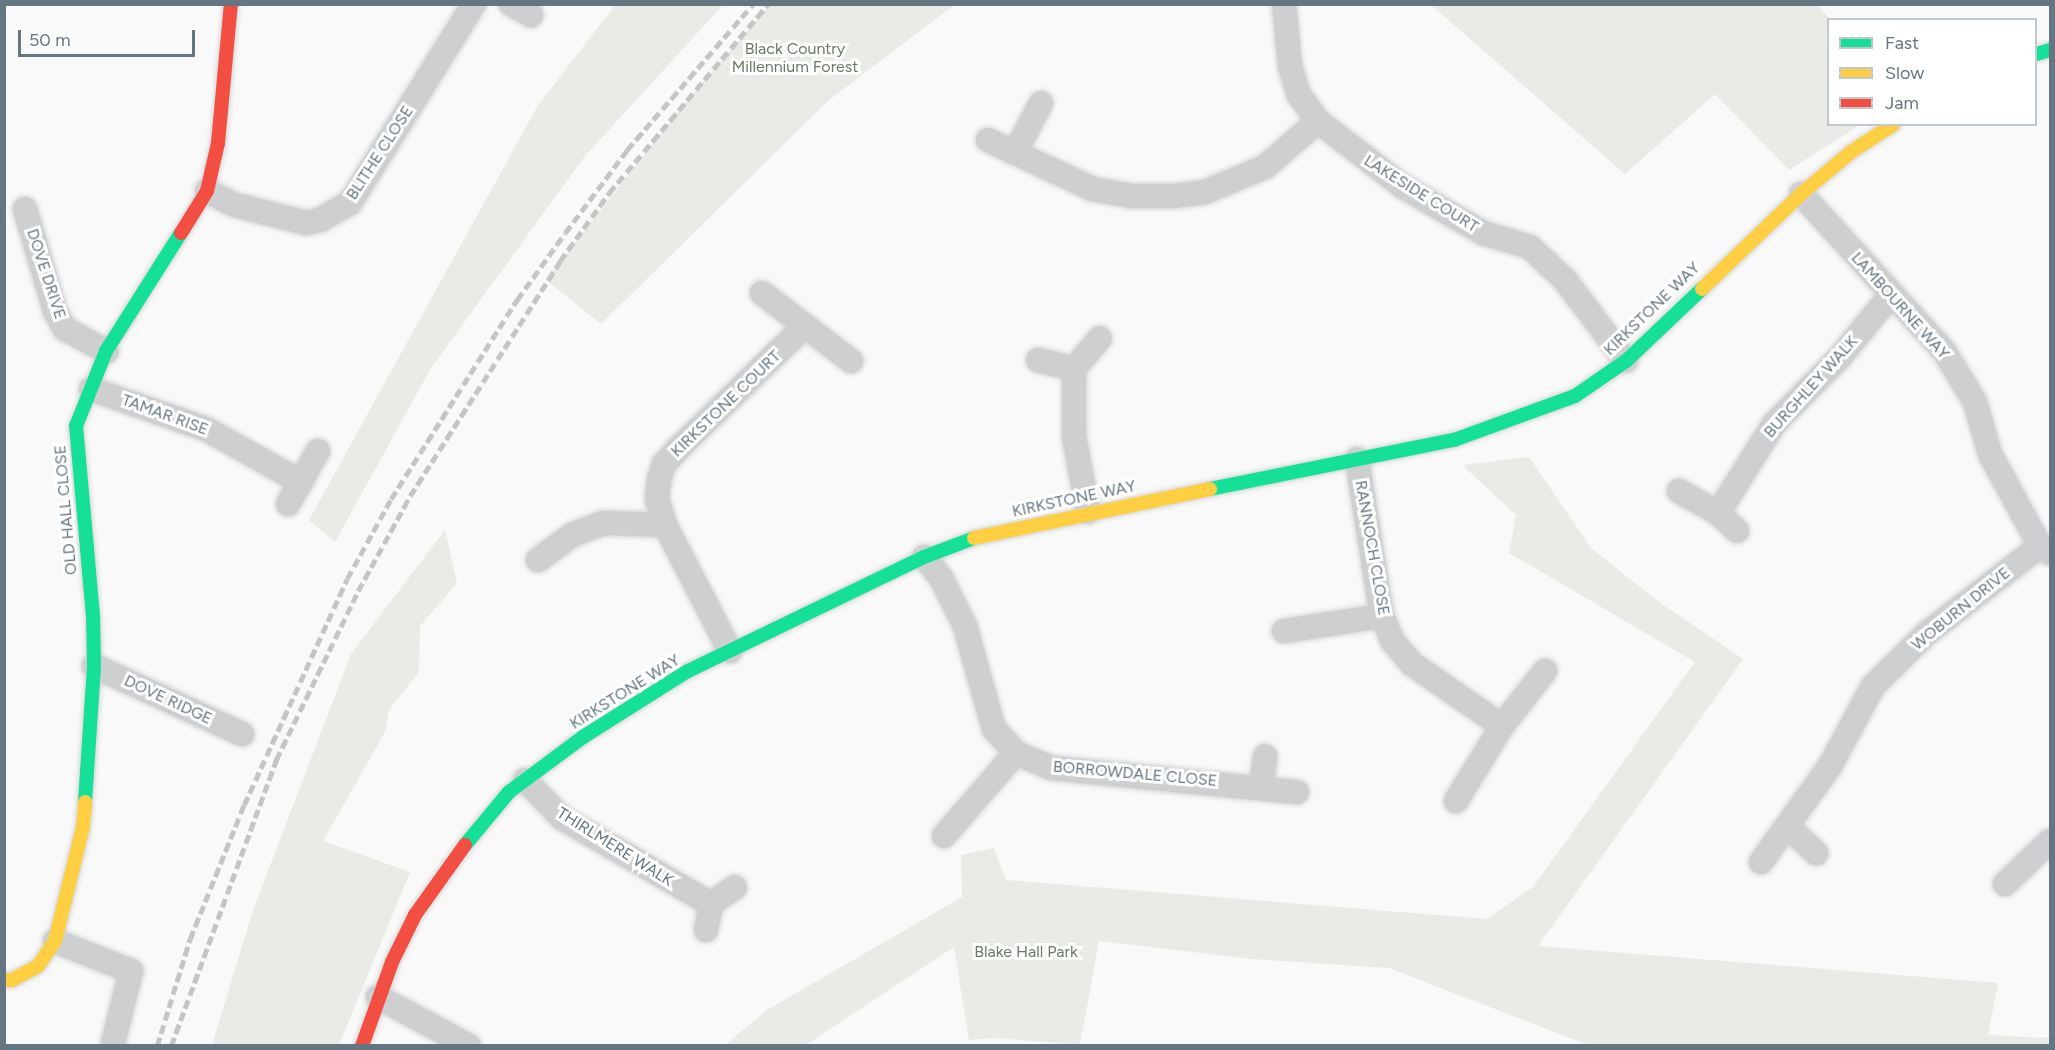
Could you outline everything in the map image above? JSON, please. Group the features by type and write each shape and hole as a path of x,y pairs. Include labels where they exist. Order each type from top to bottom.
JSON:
{"street":[{"name":"OLD HALL CLOSE","path":"4,980 12,980 38,966 55,941 83,827 94,666 76,426 106,351 207,191 218,143 231,4"},
{"name":"BLITHE CLOSE","path":"207,191 235,205 306,223 320,220 350,203 474,4"},
{"name":"LAKESIDE COURT","path":"1284,4 1290,66 1299,95 1318,121 1402,186 1483,233 1530,247 1565,280 1626,361"},
{"path":"1015,153 1041,103"},
{"path":"988,140 1092,189 1130,196 1174,196 1205,192 1265,167 1318,121"},
{"name":"KIRKSTONE WAY","path":"362,1046 378,996 415,915 438,879 509,792 593,731 688,672 924,557 982,534 1454,440 1575,396 1626,361 1801,194 1851,152 1891,126"},
{"name":"LAMBOURNE WAY","path":"1801,194 1890,296 1944,351 1975,402 1990,454 2045,550"},
{"name":"DOVE DRIVE","path":"25,209 55,311 65,329 106,351"},
{"path":"762,293 851,361"},
{"name":"BURGHLEY WALK","path":"1718,513 1774,424 1840,357 1890,296"},
{"name":"KIRKSTONE COURT","path":"730,651 665,525 657,499 664,464 805,326"},
{"path":"1088,512 1074,436 1074,369 1100,338"},
{"path":"1038,360 1074,369"},
{"name":"TAMAR RISE","path":"91,389 206,429 301,482"},
{"path":"288,504 318,451"},
{"name":"RANNOCH CLOSE","path":"1357,459 1382,616 1393,642 1412,664 1502,726"},
{"path":"1679,491 1718,513 1737,531"},
{"path":"538,560 572,535 603,523 665,525"},
{"name":"WOBURN DRIVE","path":"1761,861 1830,765 1873,686 1926,634 2045,550"},
{"name":"BORROWDALE CLOSE","path":"924,557 941,578 965,626 994,729 1016,753 1051,768 1261,786 1297,792"},
{"path":"1284,631 1382,616"},
{"name":"DOVE RIDGE","path":"94,666 242,734"},
{"path":"1456,801 1502,726 1545,671"},
{"path":"944,836 1016,753"},
{"path":"1261,786 1265,756"},
{"name":"THIRLMERE WALK","path":"525,780 562,818 711,904"},
{"path":"1787,826 1816,853"},
{"path":"2005,884 2050,841"},
{"path":"706,930 711,904 735,887"},
{"path":"55,941 131,970 114,1043"},
{"path":"378,996 469,1046"}],"green space":[{"name":"Black Country Millennium Forest","path":"615,5 723,5 585,156 431,368 335,542 309,520 537,107"},
{"name":"Black Country Millennium Forest","path":"770,5 954,5 828,101 601,324 546,280 688,99"},
{"path":"1431,5 1817,5 1829,18 1827,18 1827,126 1858,126 1789,170 1715,94 1625,174"},
{"name":"Blake Hall Park","path":"1529,457 1591,548 1659,602 1743,659 1538,946 1998,983 1988,1035 2050,1038 2050,1045 1588,1045 1389,968 1252,959 1099,941 1080,1045 996,1038 969,1040 954,947 806,1045 725,1045 767,1010 962,897 961,855 994,848 1006,880 1487,919 1533,887 1695,662 1509,553 1516,515 1462,465"},
{"path":"445,530 457,583 420,626 419,672 389,710 385,732 323,841 410,872 339,1045 212,1045 253,910 351,654"}],"railway":[{"path":"157,1046 190,939 244,805 347,579 391,499 517,300 565,233 627,150 753,4"},
{"path":"171,1046 276,760 358,591 410,496 560,261 609,193 768,4"}],"traffic: fast":[{"path":"2037,54 2050,50"},
{"path":"85,802 94,666 93,616 76,426 106,351 181,233"},
{"path":"1210,489 1454,440 1575,396 1626,361 1702,289"},
{"path":"465,845 509,792 583,737 688,671 924,557 974,538"}],"traffic: slow":[{"path":"1702,289 1801,194 1851,152 1891,126"},
{"path":"974,538 1210,489"},
{"path":"4,980 12,980 38,966 55,941 83,827 85,802"}],"traffic: jam":[{"path":"181,233 207,191 218,143 231,4"},
{"path":"362,1046 392,962 415,915 465,845"}]}
